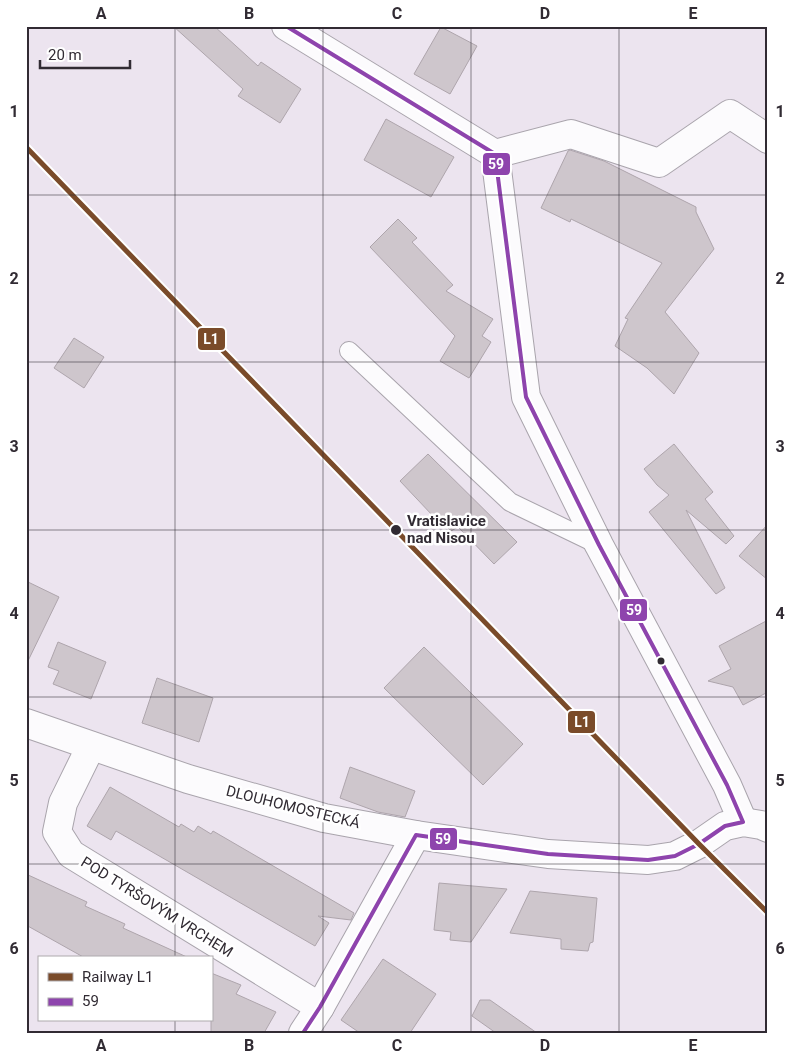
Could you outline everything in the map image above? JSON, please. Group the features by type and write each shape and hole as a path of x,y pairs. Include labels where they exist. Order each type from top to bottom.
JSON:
{"street":[{"path":"286,26 495,154 571,134 659,163 730,114 768,138"},
{"path":"495,154 526,396 599,545 727,785 755,825"},
{"name":"DLOUHOMOSTECKÁ","path":"26,723 188,779 324,818 416,835 548,854 648,860 675,856 698,844 724,826 755,825"},
{"name":"POD TYRŠOVÝM VRCHEM","path":"91,746 63,803 56,832 71,854 320,1006"},
{"path":"303,1033 416,835"}],"lane":[{"path":"349,351 510,502 599,545"}],"building":[{"path":"173,26 214,26 258,66 261,62 301,89 280,123 238,96 243,89"},
{"path":"441,27 477,46 450,94 414,74"},
{"path":"386,119 454,157 431,197 364,160"},
{"path":"570,150 604,161 696,207 696,212 714,249 665,312 699,353 674,394 647,368 615,346 628,319 625,318 662,263 571,219 570,222 541,208"},
{"path":"398,219 417,238 412,242 453,285 446,291 493,319 482,336 491,342 469,378 440,361 455,336 370,247"},
{"path":"74,338 104,357 84,388 54,368"},
{"path":"674,444 713,492 705,499 734,536 726,544 686,510 725,588 716,594 649,512 669,495 657,485 644,469"},
{"path":"428,454 517,542 494,564 458,527 451,531 434,514 433,516 400,481"},
{"path":"768,524 768,580 739,556"},
{"path":"26,581 59,597 26,665"},
{"path":"768,620 768,692 743,705 733,687 708,681 731,669 719,646"},
{"path":"58,642 106,662 91,699 53,684 59,671 48,667"},
{"path":"424,647 523,744 483,785 384,688"},
{"path":"157,678 213,698 199,742 142,723"},
{"path":"350,767 415,791 405,817 378,812 340,798"},
{"path":"110,787 179,827 181,824 194,832 198,826 211,834 213,831 354,913 351,920 318,916 329,923 315,946 116,831 111,840 87,826"},
{"path":"26,874 87,902 85,906 125,924 123,928 185,956 81,956 26,925"},
{"path":"439,883 507,889 471,942 450,940 451,932 434,930"},
{"path":"530,891 597,898 593,942 590,943 588,951 561,949 561,939 510,933"},
{"path":"383,959 436,994 410,1033 360,1033 341,1020"},
{"path":"212,973 241,985 236,994 276,1012 264,1033 211,1033"},
{"path":"480,1000 490,1000 537,1033 496,1033 472,1016"}],"rail line":[{"name":"L1","path":"26,147 699,844 768,913"}],"transit line":[{"name":"59","path":"286,26 495,154 526,397 599,545 727,785 743,822 725,826 699,844 675,856 648,860 548,854 416,835 320,1007 303,1033"}],"place":[{"name":"Vratislavice nad Nisou","path":"396,530"}]}
